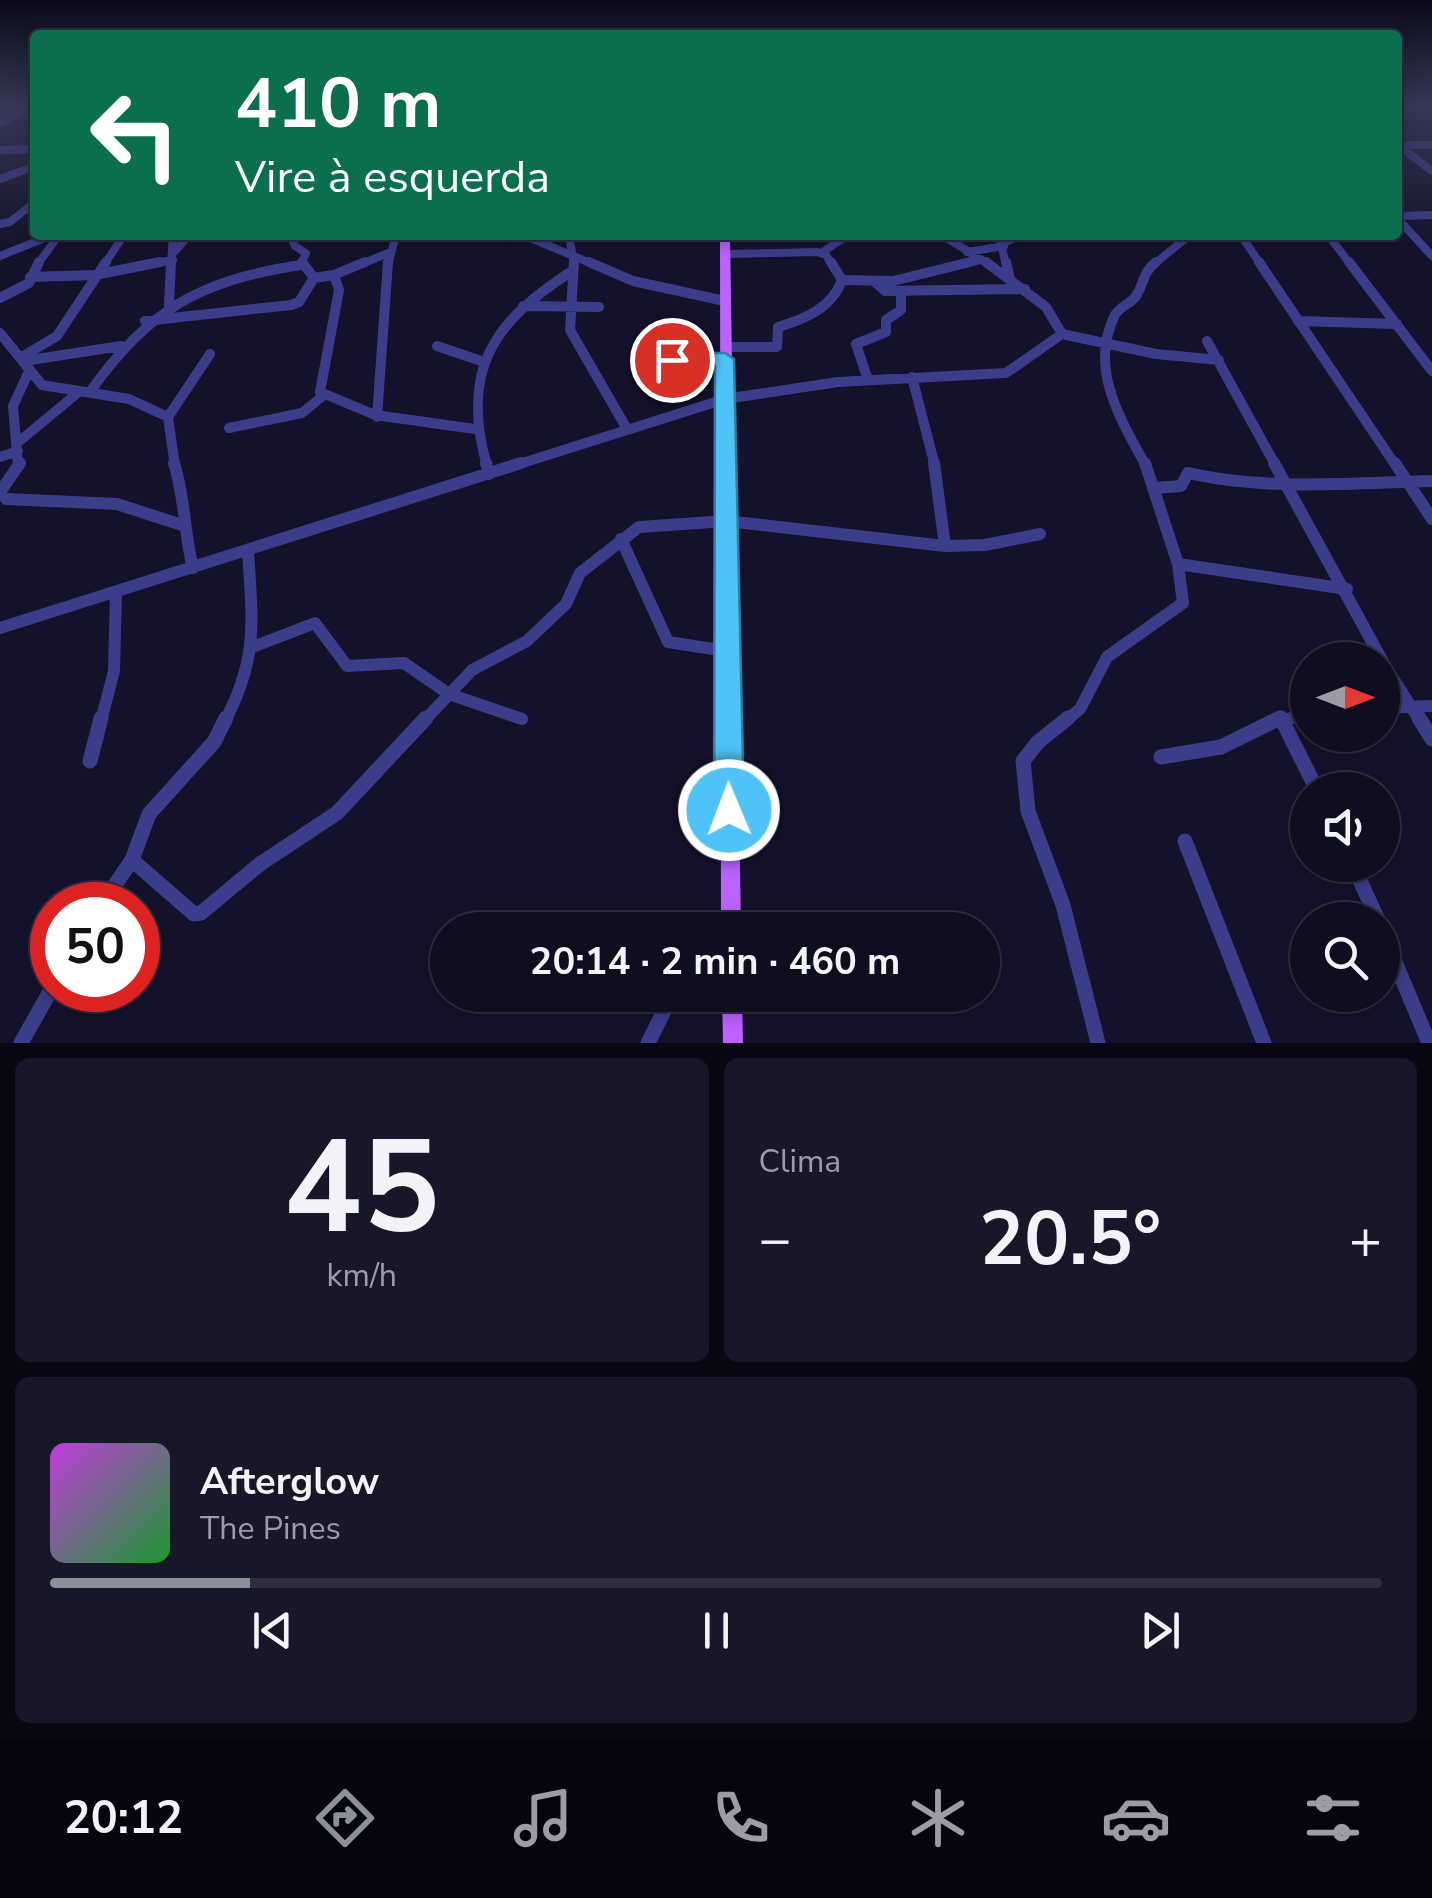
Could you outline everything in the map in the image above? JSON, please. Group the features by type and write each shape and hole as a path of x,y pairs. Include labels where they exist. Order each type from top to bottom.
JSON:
{"main road":[{"path":"725,240 731,912"},
{"path":"733,1012 734,1043"}],"street":[{"path":"14,174 16,154"},
{"path":"1411,154 1432,171"},
{"path":"0,179 30,168"},
{"path":"0,224 10,222 30,206"},
{"path":"1402,217 1432,215"},
{"path":"1402,222 1432,256"},
{"path":"0,256 42,240"},
{"path":"0,298 28,283 52,240"},
{"path":"120,240 57,336 24,364 9,420 20,463 2,498 118,504 182,525"},
{"path":"169,305 167,281 174,255 172,240"},
{"path":"30,277 94,275 174,255 186,240"},
{"path":"294,240 306,253 301,265"},
{"path":"377,417 382,402 379,358 388,253 394,240"},
{"path":"535,240 634,281 725,301"},
{"path":"570,240 574,256 568,308 570,330 627,429"},
{"path":"725,254 822,253 841,240"},
{"path":"949,240 1054,314 1062,334"},
{"path":"1098,1043 1063,905 1028,811 1023,761 1038,742 1080,709 1107,657 1179,608 1184,594 1154,488 1108,390 1106,343 1115,312 1136,297 1144,272 1184,240"},
{"path":"1244,240 1432,519"},
{"path":"1332,240 1432,371"},
{"path":"967,252 1002,241 1010,280"},
{"path":"145,321 189,322 206,314 291,305 298,302 314,278 334,275 388,253"},
{"path":"822,253 842,280"},
{"path":"842,280 874,281 980,260"},
{"path":"301,265 314,278"},
{"path":"0,457 85,392 145,321 169,305 237,274 301,265"},
{"path":"489,474 475,428 481,361 523,306 572,271"},
{"path":"324,395 320,379 340,300 334,275"},
{"path":"672,360 777,348 778,327 798,323 830,300 839,292 842,280"},
{"path":"874,281 882,290 900,292 1025,290"},
{"path":"868,380 856,344 886,332 886,320 901,310 900,292"},
{"path":"523,306 599,307"},
{"path":"1298,321 1397,324"},
{"path":"1062,334 1219,360"},
{"path":"0,628 725,399 868,380 1006,373 1022,366 1062,334"},
{"path":"2,339 42,385 143,403 168,417"},
{"path":"1208,340 1372,642"},
{"path":"24,364 121,346"},
{"path":"437,346 481,361"},
{"path":"193,568 182,525 182,486 169,448 168,417 210,354"},
{"path":"912,378 941,491 945,546"},
{"path":"324,395 377,417 421,418 475,428"},
{"path":"229,428 306,411 324,395"},
{"path":"1154,488 1181,486 1184,475 1192,473 1236,483 1288,485 1432,481"},
{"path":"132,860 194,914 202,913 260,864 337,813 449,694 483,663 527,642 566,604 580,573 639,527 727,521 945,546 985,545 1040,534"},
{"path":"621,539 668,642 726,652"},
{"path":"117,882 132,860 149,814 214,742 244,684 253,648 248,550"},
{"path":"1178,564 1227,568 1346,589"},
{"path":"90,761 114,671 116,592"},
{"path":"253,648 315,623 344,665 404,664 449,694 522,719"},
{"path":"1400,693 1432,739"},
{"path":"1400,707 1432,706"},
{"path":"1161,757 1221,746 1290,716"},
{"path":"1280,718 1308,772"},
{"path":"1185,842 1264,1043"},
{"path":"1400,974 1429,1043"},
{"path":"21,1043 38,1012"},
{"path":"648,1043 664,1012"}],"route":[{"path":"672,360 725,359 729,810"}]}
